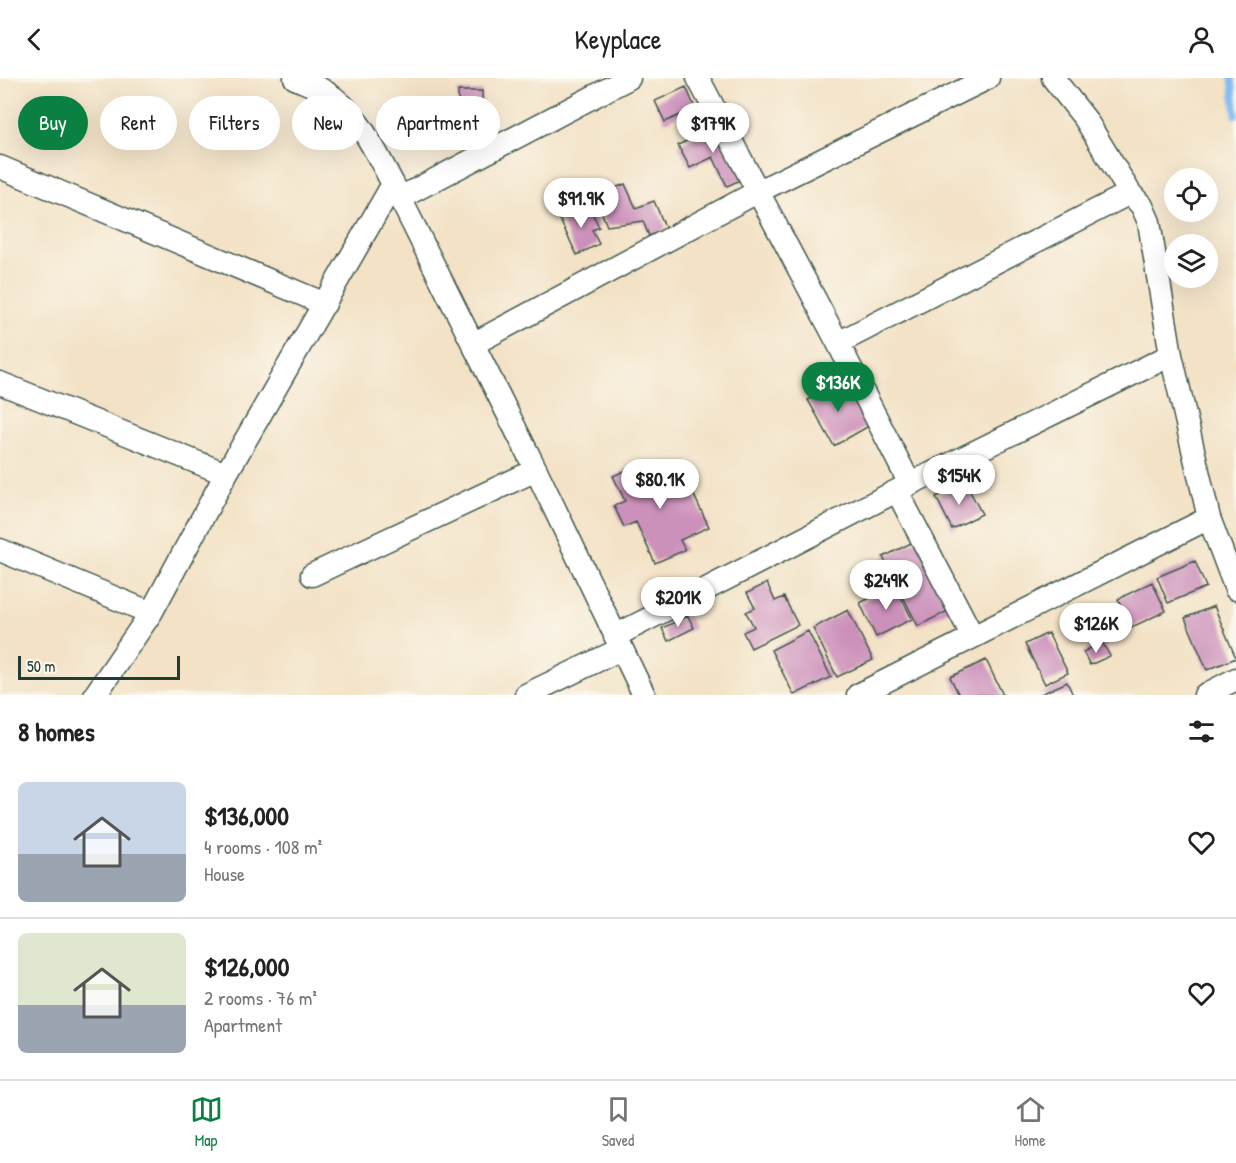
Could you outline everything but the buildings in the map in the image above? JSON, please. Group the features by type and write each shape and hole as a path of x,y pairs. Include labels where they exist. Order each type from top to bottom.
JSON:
{"street":[{"path":"295,78 324,91 349,114 368,138 536,470 644,695"},
{"path":"95,695 151,613 226,474 325,304 396,191 629,78"},
{"path":"698,78 838,343 973,637"},
{"path":"473,345 757,192 988,78"},
{"path":"1053,78 1086,120 1130,193 1142,206 1149,222 1172,354 1209,518 1236,589"},
{"path":"0,167 325,304"},
{"path":"838,343 1130,193"},
{"path":"526,695 904,488 1172,354"},
{"path":"0,383 226,474"},
{"path":"312,575 536,470"},
{"path":"858,695 1209,518"},
{"path":"0,550 151,613"},
{"path":"1205,695 1236,679"}],"waterway":[{"path":"1232,78 1236,115"}]}
